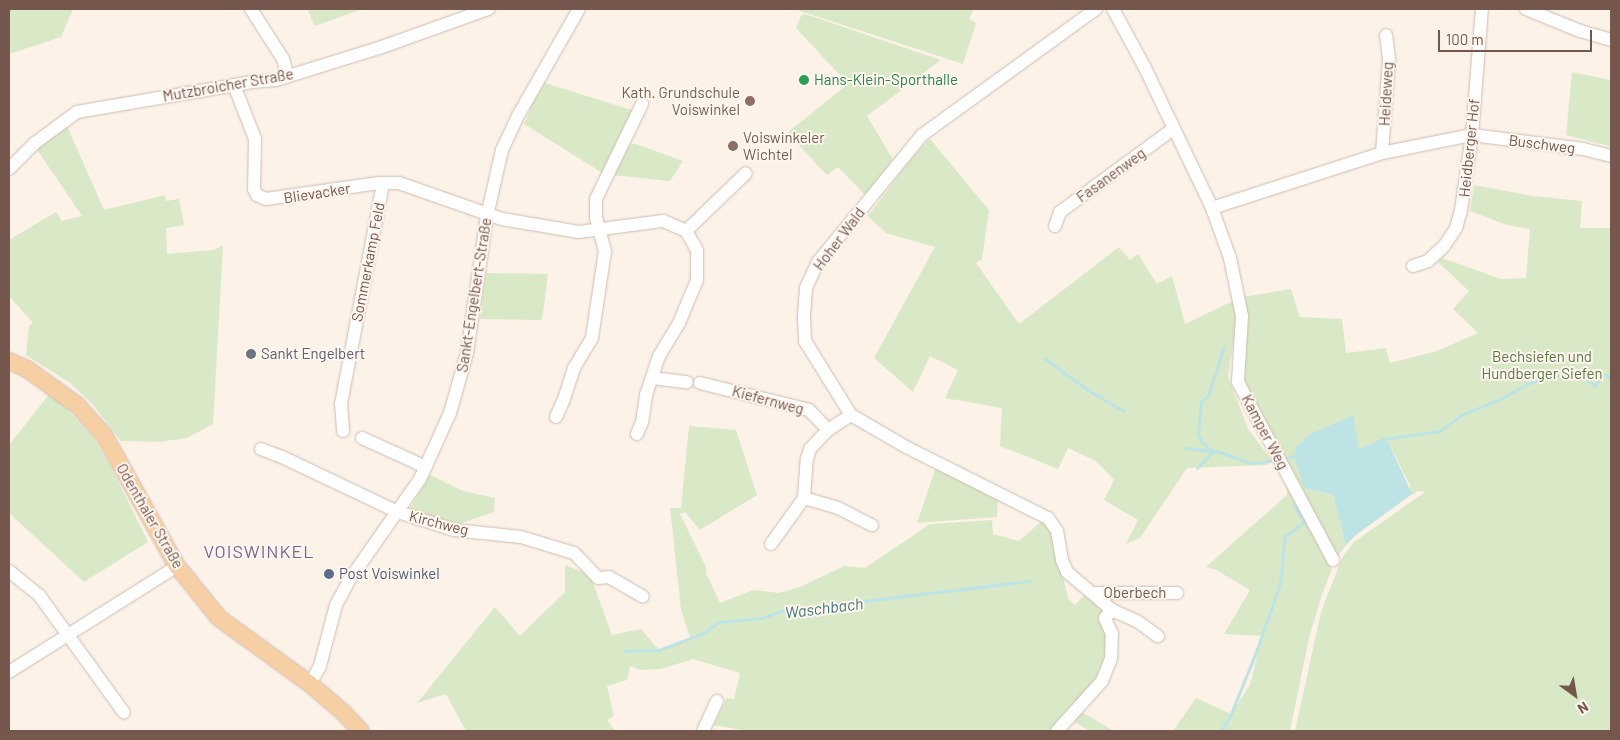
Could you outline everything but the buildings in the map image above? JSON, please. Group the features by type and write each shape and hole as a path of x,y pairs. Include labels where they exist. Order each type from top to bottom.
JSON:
{"main road":[{"name":"Odenthaler Straße","path":"9,361 27,369 77,405 104,435 177,566 219,618 310,684 343,712 361,731"}],"street":[{"path":"251,9 283,59 288,76"},
{"name":"Mutzbroicher Straße","path":"9,169 35,143 77,112 276,80 382,47 488,9"},
{"name":"Sankt-Engelbert-Straße","path":"310,684 320,666 336,605 350,579 398,512 426,467 450,413 465,362 487,216 502,150 519,114 579,9"},
{"name":"Hoher Wald","path":"1057,532 1048,518 908,448 851,415 805,340 806,288 818,262 922,135 1096,9"},
{"name":"Kamper Weg","path":"1113,9 1145,68 1212,208 1230,258 1242,316 1238,382 1333,560"},
{"name":"Heidberger Hof","path":"1413,266 1428,261 1444,246 1456,228 1461,210 1472,135 1482,9"},
{"path":"1526,9 1580,31 1611,40"},
{"name":"Heideweg","path":"1382,153 1389,59 1386,35"},
{"name":"Blievacker","path":"234,86 255,139 254,186 255,192 261,198 276,199 384,183 409,184 487,216 579,232 600,231 662,221 686,231"},
{"path":"556,417 574,368 592,338 605,251 600,231 596,199 642,104"},
{"name":"Fasanenweg","path":"1056,226 1060,212 1173,129"},
{"path":"1212,208 1382,153 1472,135"},
{"name":"Buschweg","path":"1472,135 1583,149 1611,156"},
{"path":"637,434 642,422 646,395 659,356 679,324 697,280 697,250 686,231 746,173"},
{"name":"Sommerkamp Feld","path":"343,430 341,404 384,183"},
{"name":"Kiefernweg","path":"652,378 694,383 809,410 828,430"},
{"path":"771,544 804,498 807,459 816,440 851,415"},
{"path":"362,438 426,467"},
{"name":"Kirchweg","path":"260,449 282,457 398,512 454,530 521,537 574,553 598,578 609,577 643,596"},
{"path":"804,498 838,508 872,525"},
{"name":"Oberbech","path":"1057,532 1062,560 1068,572 1112,610 1137,621 1158,636"},
{"path":"9,672 177,566"},
{"path":"9,571 40,594 67,635 124,713"},
{"name":"Oberbech","path":"1092,593 1177,593"},
{"name":"Oberbech","path":"1057,731 1102,681 1111,659 1112,634 1105,618 1112,610"},
{"path":"703,731 717,701"}],"green space":[{"path":"9,9 73,9 61,37 9,54"},
{"path":"307,9 359,9 360,10 315,26"},
{"path":"794,9 974,9 969,19 976,23 963,64"},
{"path":"805,14 941,60 867,116 895,163 867,197 838,167 827,175 787,133 848,84 796,28 801,16"},
{"path":"1572,72 1611,80 1611,150 1609,146 1566,135"},
{"path":"545,83 635,111 604,174 524,124 531,109 529,108"},
{"path":"67,126 104,210 165,195 166,201 179,199 184,225 166,228 167,254 214,250 223,245 213,424 187,438 158,442 121,441 93,405 70,383 26,355 29,326 33,323 9,296 9,240 56,212 62,221 82,216 36,148"},
{"path":"930,139 989,210 982,259 976,263 1019,324 1119,247 1130,260 1138,254 1157,284 1172,276 1185,324 1235,300 1237,320 1228,376 1248,429 1273,462 1267,465 1187,468 1140,538 1126,544 1138,520 1104,500 1114,480 1096,461 1068,448 1058,469 1000,446 1002,408 945,398 958,370 930,356 913,392 874,358 935,247 886,233 868,216 914,155"},
{"path":"633,144 683,161 670,181 613,175 628,147"},
{"name":"Bechsiefen und Hundberger Siefen","path":"1474,185 1532,196 1582,201 1580,228 1611,228 1611,731 1295,731 1321,612 1342,558 1354,542 1425,492 1418,491 1410,496 1410,486 1386,437 1304,488 1333,495 1346,545 1337,557 1237,375 1243,297 1291,289 1300,317 1342,319 1346,353 1386,348 1390,363 1437,351 1478,333 1453,309 1469,291 1438,262 1442,258 1501,279 1526,278 1530,229 1507,225 1470,211"},
{"path":"486,273 548,274 542,320 480,319"},
{"path":"51,392 94,438 112,469 148,542 84,582 9,513 9,445"},
{"path":"689,426 736,430 757,495 700,530 685,512 680,514 706,567 706,573 720,603 753,590 779,593 800,587 844,566 865,568 930,524 992,520 993,534 1019,541 1043,520 1052,528 1068,598 1075,605 1086,593 1105,611 1108,656 1102,675 1051,731 748,731 713,725 727,698 734,699 740,673 693,659 661,669 640,670 630,666 627,680 607,686 614,716 607,720 615,731 466,731 446,694 417,703 495,607 520,636 565,592 565,565 590,575 612,635 641,629 659,650 690,638 681,609 670,508 681,508"},
{"path":"936,467 998,497 997,517 917,523"},
{"path":"430,475 463,491 495,498 494,512 451,527 409,510"},
{"path":"1287,486 1332,569 1322,594 1309,638 1290,731 1173,731 1196,698 1231,714 1250,685 1262,636 1224,634 1250,590 1216,570 1206,567 1287,495"},
{"path":"1080,711 1114,731 1089,731 1072,720"}],"water":[{"path":"1353,415 1359,449 1386,437 1412,494 1356,535 1346,545 1333,495 1304,488 1295,458 1296,447 1311,434"}],"waterway":[{"path":"1210,449 1202,443 1198,434 1201,401 1208,396 1224,346"},
{"path":"1045,359 1091,392 1124,411"},
{"name":"Waschbach","path":"1383,439 1440,431 1461,415 1500,399 1529,383 1566,373 1579,373 1595,386 1603,374 1611,377"},
{"name":"Waschbach","path":"1184,448 1220,452 1251,463 1276,460"},
{"name":"Waschbach","path":"1197,468 1213,451"},
{"name":"Waschbach","path":"1282,459 1298,455"},
{"path":"1221,731 1230,716 1256,652 1280,584 1285,536 1304,522 1293,504"},
{"name":"Waschbach","path":"625,651 659,650 703,633 719,622 761,618 781,611 1030,581"}],"place":[{"name":"Hans-Klein-Sporthalle","path":"804,80"},
{"name":"Kath. Grundschule Voiswinkel","path":"750,101"},
{"name":"Voiswinkeler Wichtel","path":"733,146"},
{"name":"Sankt Engelbert","path":"251,354"},
{"name":"Post Voiswinkel","path":"329,574"}],"district":[{"name":"VOISWINKEL","path":"259,551"}]}
